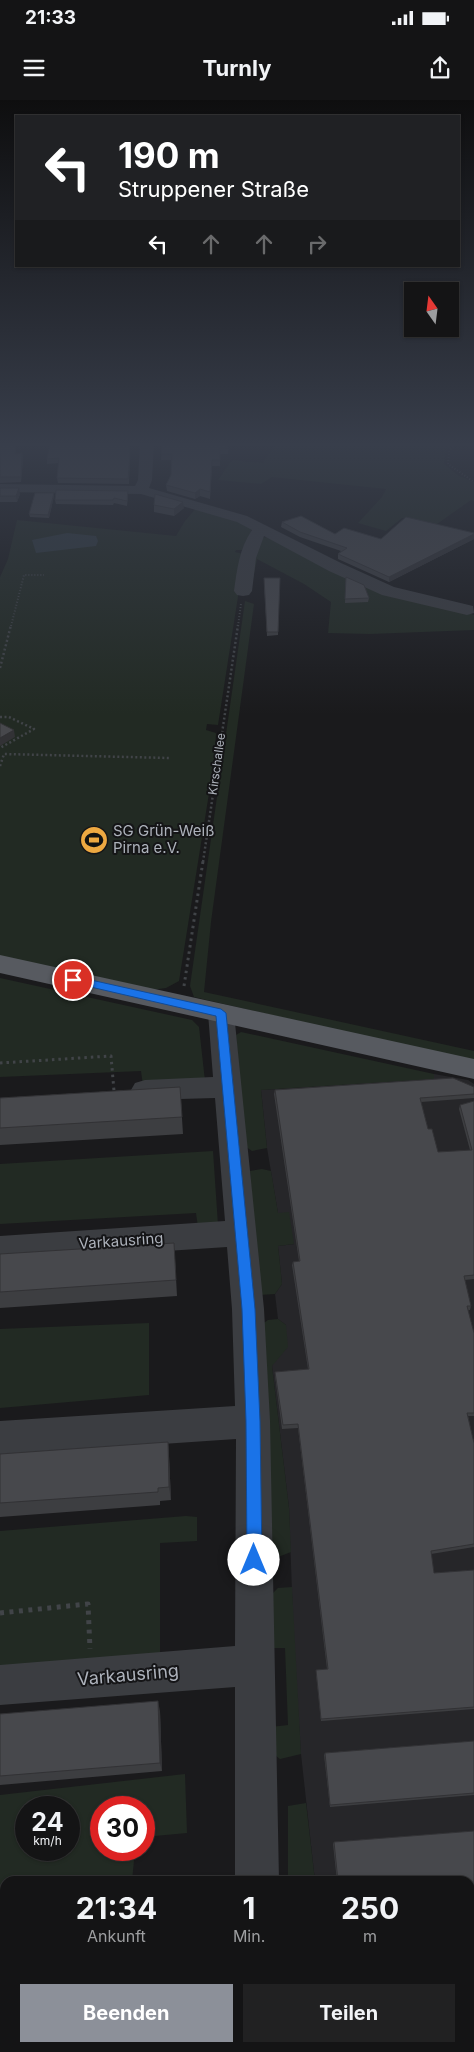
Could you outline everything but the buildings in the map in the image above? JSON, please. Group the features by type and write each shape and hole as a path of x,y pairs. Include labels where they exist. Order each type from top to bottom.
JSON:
{"main road":[{"path":"0,964 474,1069"}],"street":[{"path":"243,591 248,554 254,537 257,533"},
{"path":"269,533 388,591 467,610"},
{"path":"221,1013 248,1309 253,1421 257,1876"},
{"path":"114,1091 228,1087"},
{"name":"Varkausring","path":"0,1249 242,1233"},
{"path":"0,1438 253,1421"},
{"name":"Varkausring","path":"0,1685 255,1665"}],"path":[{"path":"0,668 24,575 44,575"},
{"name":"Kirschallee","path":"181,1003 243,591"},
{"path":"0,717 9,717 34,728 0,748"},
{"path":"0,766 4,754 169,758"},
{"path":"0,1063 111,1056 114,1091"},
{"path":"0,1613 88,1604 90,1624"}],"shaded area":[{"name":"SG Grün-Weiß Pirna e.V.","path":"14,533 147,533 176,536 178,533 252,534 243,550 236,550 235,552 244,554 244,558 218,725 207,724 206,730 216,733 214,762 179,981 166,988 151,990 0,956 0,577 8,559"},
{"path":"68,533 96,536 98,541 96,546 36,553 32,540"},
{"path":"268,537 359,582 474,615 474,630 370,634 328,633 331,602 304,584 257,559 251,589 254,543 260,538"},
{"path":"245,601 254,604 211,922 204,992 474,1051 474,1062 194,997 190,986"},
{"path":"0,978 192,1020 199,1027 205,1081 143,1085 141,1071 0,1077"},
{"path":"241,1032 434,1074 434,1079 261,1090 267,1148 252,1151 245,1146 236,1035"},
{"path":"434,1074 468,1080 474,1084 474,1876 314,1876 301,1754 294,1648 289,1508 272,1366 286,1325 278,1319 275,1294 282,1284 278,1246 294,1244 278,1213 267,1148 261,1090 434,1079"},
{"path":"213,1151 218,1225 198,1227 196,1213 0,1224 0,1164"},
{"path":"262,1169 271,1171 278,1213 289,1212 294,1244 278,1246 282,1284 275,1294 259,1295 250,1171"},
{"path":"278,1319 286,1325 288,1347 272,1366 289,1508 291,1552 278,1557 269,1551 261,1325 268,1320"},
{"path":"149,1323 149,1395 0,1408 0,1329"},
{"path":"186,1516 197,1517 197,1541 160,1543 160,1660 0,1671 0,1531"},
{"path":"292,1587 301,1754 280,1759 272,1753 271,1727 288,1725 285,1648 270,1648 272,1594 278,1588"},
{"path":"185,1774 187,1833 155,1836 155,1796 90,1796 90,1861 134,1861 132,1876 0,1876 0,1795"},
{"path":"306,1803 314,1876 288,1876 288,1806"}],"place":[{"name":"SG Grün-Weiß Pirna e.V.","path":"94,840"}],"route":[{"path":"73,980 221,1013 248,1309 253,1421 254,1560"}]}
